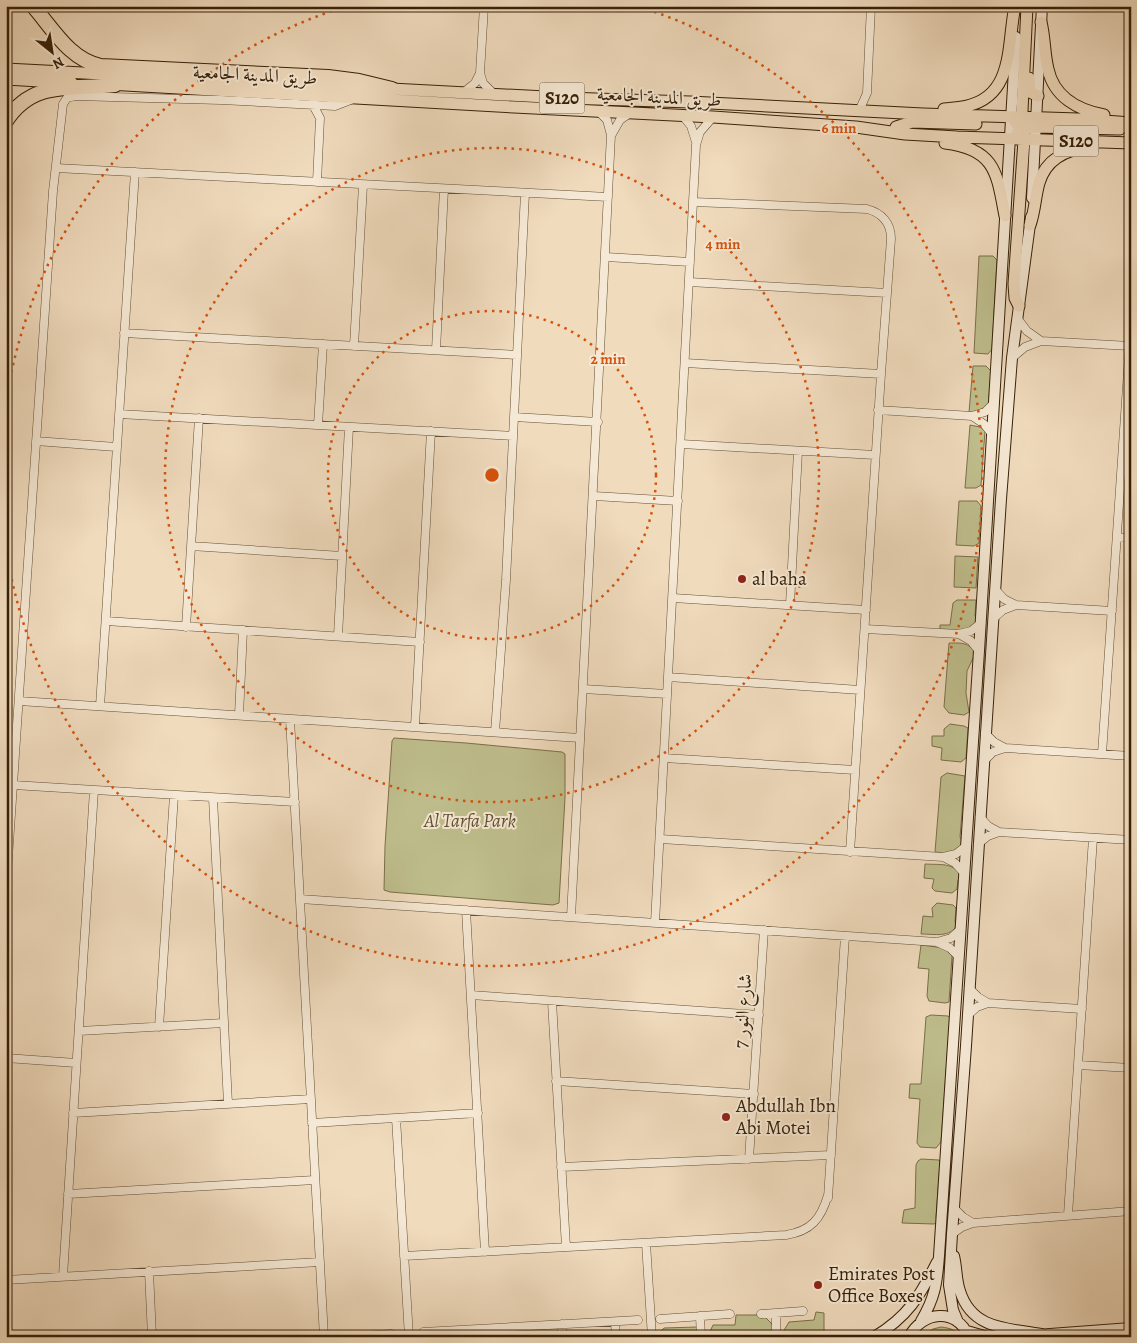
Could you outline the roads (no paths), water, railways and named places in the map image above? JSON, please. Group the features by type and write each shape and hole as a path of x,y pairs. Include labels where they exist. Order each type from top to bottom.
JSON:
{"highway":[{"path":"33,6 75,55 92,64 101,66 328,77 360,81 392,89"},
{"path":"6,121 20,104 41,91 53,88 90,88 114,80"}],"main road":[{"path":"923,114 978,103 995,90 1002,81 1006,71 1015,6"},
{"path":"1020,6 1015,46 1030,225"},
{"path":"1029,6 1032,18 1029,87 1030,92 1038,96"},
{"path":"1019,306 1015,298 1014,284 1029,6"},
{"path":"900,1337 911,1333 931,1304 935,1293 940,1256 1005,216 1023,130 1038,96 1042,6"},
{"path":"1041,22 1048,68 1058,91 1067,100 1090,112 1131,118"},
{"name":"طريق المدينة الجامعية","path":"6,69 114,80 355,98 682,115 900,131 1023,130 1130,143"},
{"name":"طريق المدينة الجامعية","path":"6,79 114,80 392,89 986,116 1023,130 1078,119 1131,123"},
{"path":"900,131 912,122 983,124 986,121 986,116"},
{"path":"1023,130 1131,130"},
{"path":"900,131 924,140 964,146 986,160 997,175 1000,183 1005,216"},
{"path":"988,1337 968,1334 958,1322 952,1305 949,1285 985,732 1012,358 1030,225 1039,184 1047,166 1062,153 1108,141"},
{"path":"986,532 992,538 991,570 995,585"},
{"path":"956,1012 960,1025 960,1046 962,1048 966,1046"},
{"path":"951,1250 956,1262 960,1290 973,1314 998,1328 1041,1334"},
{"path":"874,1337 897,1321 912,1306 924,1288 940,1256"},
{"path":"921,1321 930,1317 940,1316 949,1317 958,1322"},
{"path":"1011,1337 1131,1328"}],"street":[{"path":"484,6 480,73 483,84 495,95"},
{"path":"860,111 867,93 871,6"},
{"path":"462,93 475,83 480,73"},
{"path":"867,93 875,112"},
{"path":"6,888 20,701 52,191 64,101 71,96 198,99 329,106 341,105 355,98"},
{"path":"313,105 320,118 317,182"},
{"path":"320,118 329,106"},
{"path":"571,917 598,422 611,136 607,120 599,112"},
{"path":"611,136 616,124 630,113"},
{"path":"682,115 691,126 696,145"},
{"path":"655,923 696,145 703,126 713,117"},
{"path":"56,168 608,197"},
{"path":"100,706 135,172"},
{"path":"354,346 363,185"},
{"path":"436,350 444,189"},
{"path":"496,732 506,580 525,193"},
{"path":"693,202 872,211 882,216 891,234 850,852"},
{"path":"606,257 690,262"},
{"path":"689,282 887,293"},
{"path":"1017,318 1027,331 1041,341"},
{"path":"1102,754 1131,327"},
{"path":"124,334 517,355"},
{"path":"1012,358 1025,347 1041,341 1130,346"},
{"path":"318,425 323,344"},
{"path":"685,363 881,374"},
{"path":"878,410 972,416 985,412 994,403"},
{"path":"119,414 513,436"},
{"path":"972,416 984,424 992,434"},
{"path":"514,417 598,422"},
{"path":"186,627 199,418"},
{"path":"338,636 349,427"},
{"path":"415,726 431,431"},
{"path":"36,441 116,447"},
{"path":"681,444 875,455"},
{"path":"790,605 798,451"},
{"path":"1122,454 1131,455"},
{"path":"594,496 678,501"},
{"path":"1116,537 1131,538"},
{"path":"191,546 342,556"},
{"path":"995,585 1004,599 1016,605 1112,611"},
{"path":"673,598 866,610"},
{"path":"993,619 1003,610 1016,605"},
{"path":"106,621 420,642"},
{"path":"864,629 959,634 971,631 981,623"},
{"path":"239,715 243,630"},
{"path":"959,634 971,641 979,651"},
{"path":"668,677 860,690"},
{"path":"583,689 667,694"},
{"path":"20,701 580,738"},
{"path":"290,719 324,1337"},
{"path":"985,732 994,742 1006,748"},
{"path":"984,761 993,752 1006,748 1131,756"},
{"path":"664,758 855,770"},
{"path":"13,785 295,802"},
{"path":"63,1276 94,790"},
{"path":"159,1026 174,795"},
{"path":"213,798 228,1104"},
{"path":"980,817 988,826 999,832"},
{"path":"978,844 988,836 999,832 1131,840"},
{"path":"1068,1216 1093,838"},
{"path":"660,840 943,858 956,854 966,846"},
{"path":"943,858 955,864 964,873"},
{"path":"300,899 938,942 951,938 961,929"},
{"path":"466,910 485,1252"},
{"name":"شارع النور 7","path":"749,1159 764,930"},
{"path":"404,1256 802,1235 814,1229 826,1212 828,1195 845,936"},
{"path":"938,942 950,948 959,957"},
{"path":"969,988 988,1003"},
{"path":"471,995 759,1015"},
{"path":"552,1001 566,1247"},
{"path":"968,1015 977,1007 988,1003 1082,1009"},
{"path":"79,1031 224,1023"},
{"path":"6,1058 76,1064"},
{"path":"1078,1065 1131,1068"},
{"path":"556,1081 754,1094"},
{"path":"73,1113 311,1099"},
{"path":"312,1122 478,1112"},
{"path":"396,1118 408,1337"},
{"path":"561,1167 831,1155"},
{"path":"68,1194 316,1180"},
{"path":"954,1208 973,1222"},
{"path":"952,1234 973,1222 1131,1211"},
{"path":"646,1243 652,1337"},
{"path":"6,1280 320,1262"},
{"path":"149,1271 152,1337"},
{"path":"761,1314 803,1311"},
{"path":"776,1313 776,1337"},
{"path":"660,1319 730,1314"},
{"path":"700,1316 701,1337"},
{"path":"423,1332 460,1334 562,1324 638,1320"},
{"path":"615,1322 616,1337"},
{"path":"562,1324 562,1337"},
{"path":"347,1337 391,1334"}],"place":[{"name":"al baha","path":"742,579"},
{"name":"Abdullah Ibn Abi Motei","path":"726,1117"},
{"name":"Emirates Post Office Boxes","path":"818,1285"}],"park label":[{"name":"Al Tarfa Park","path":"470,821"}]}
